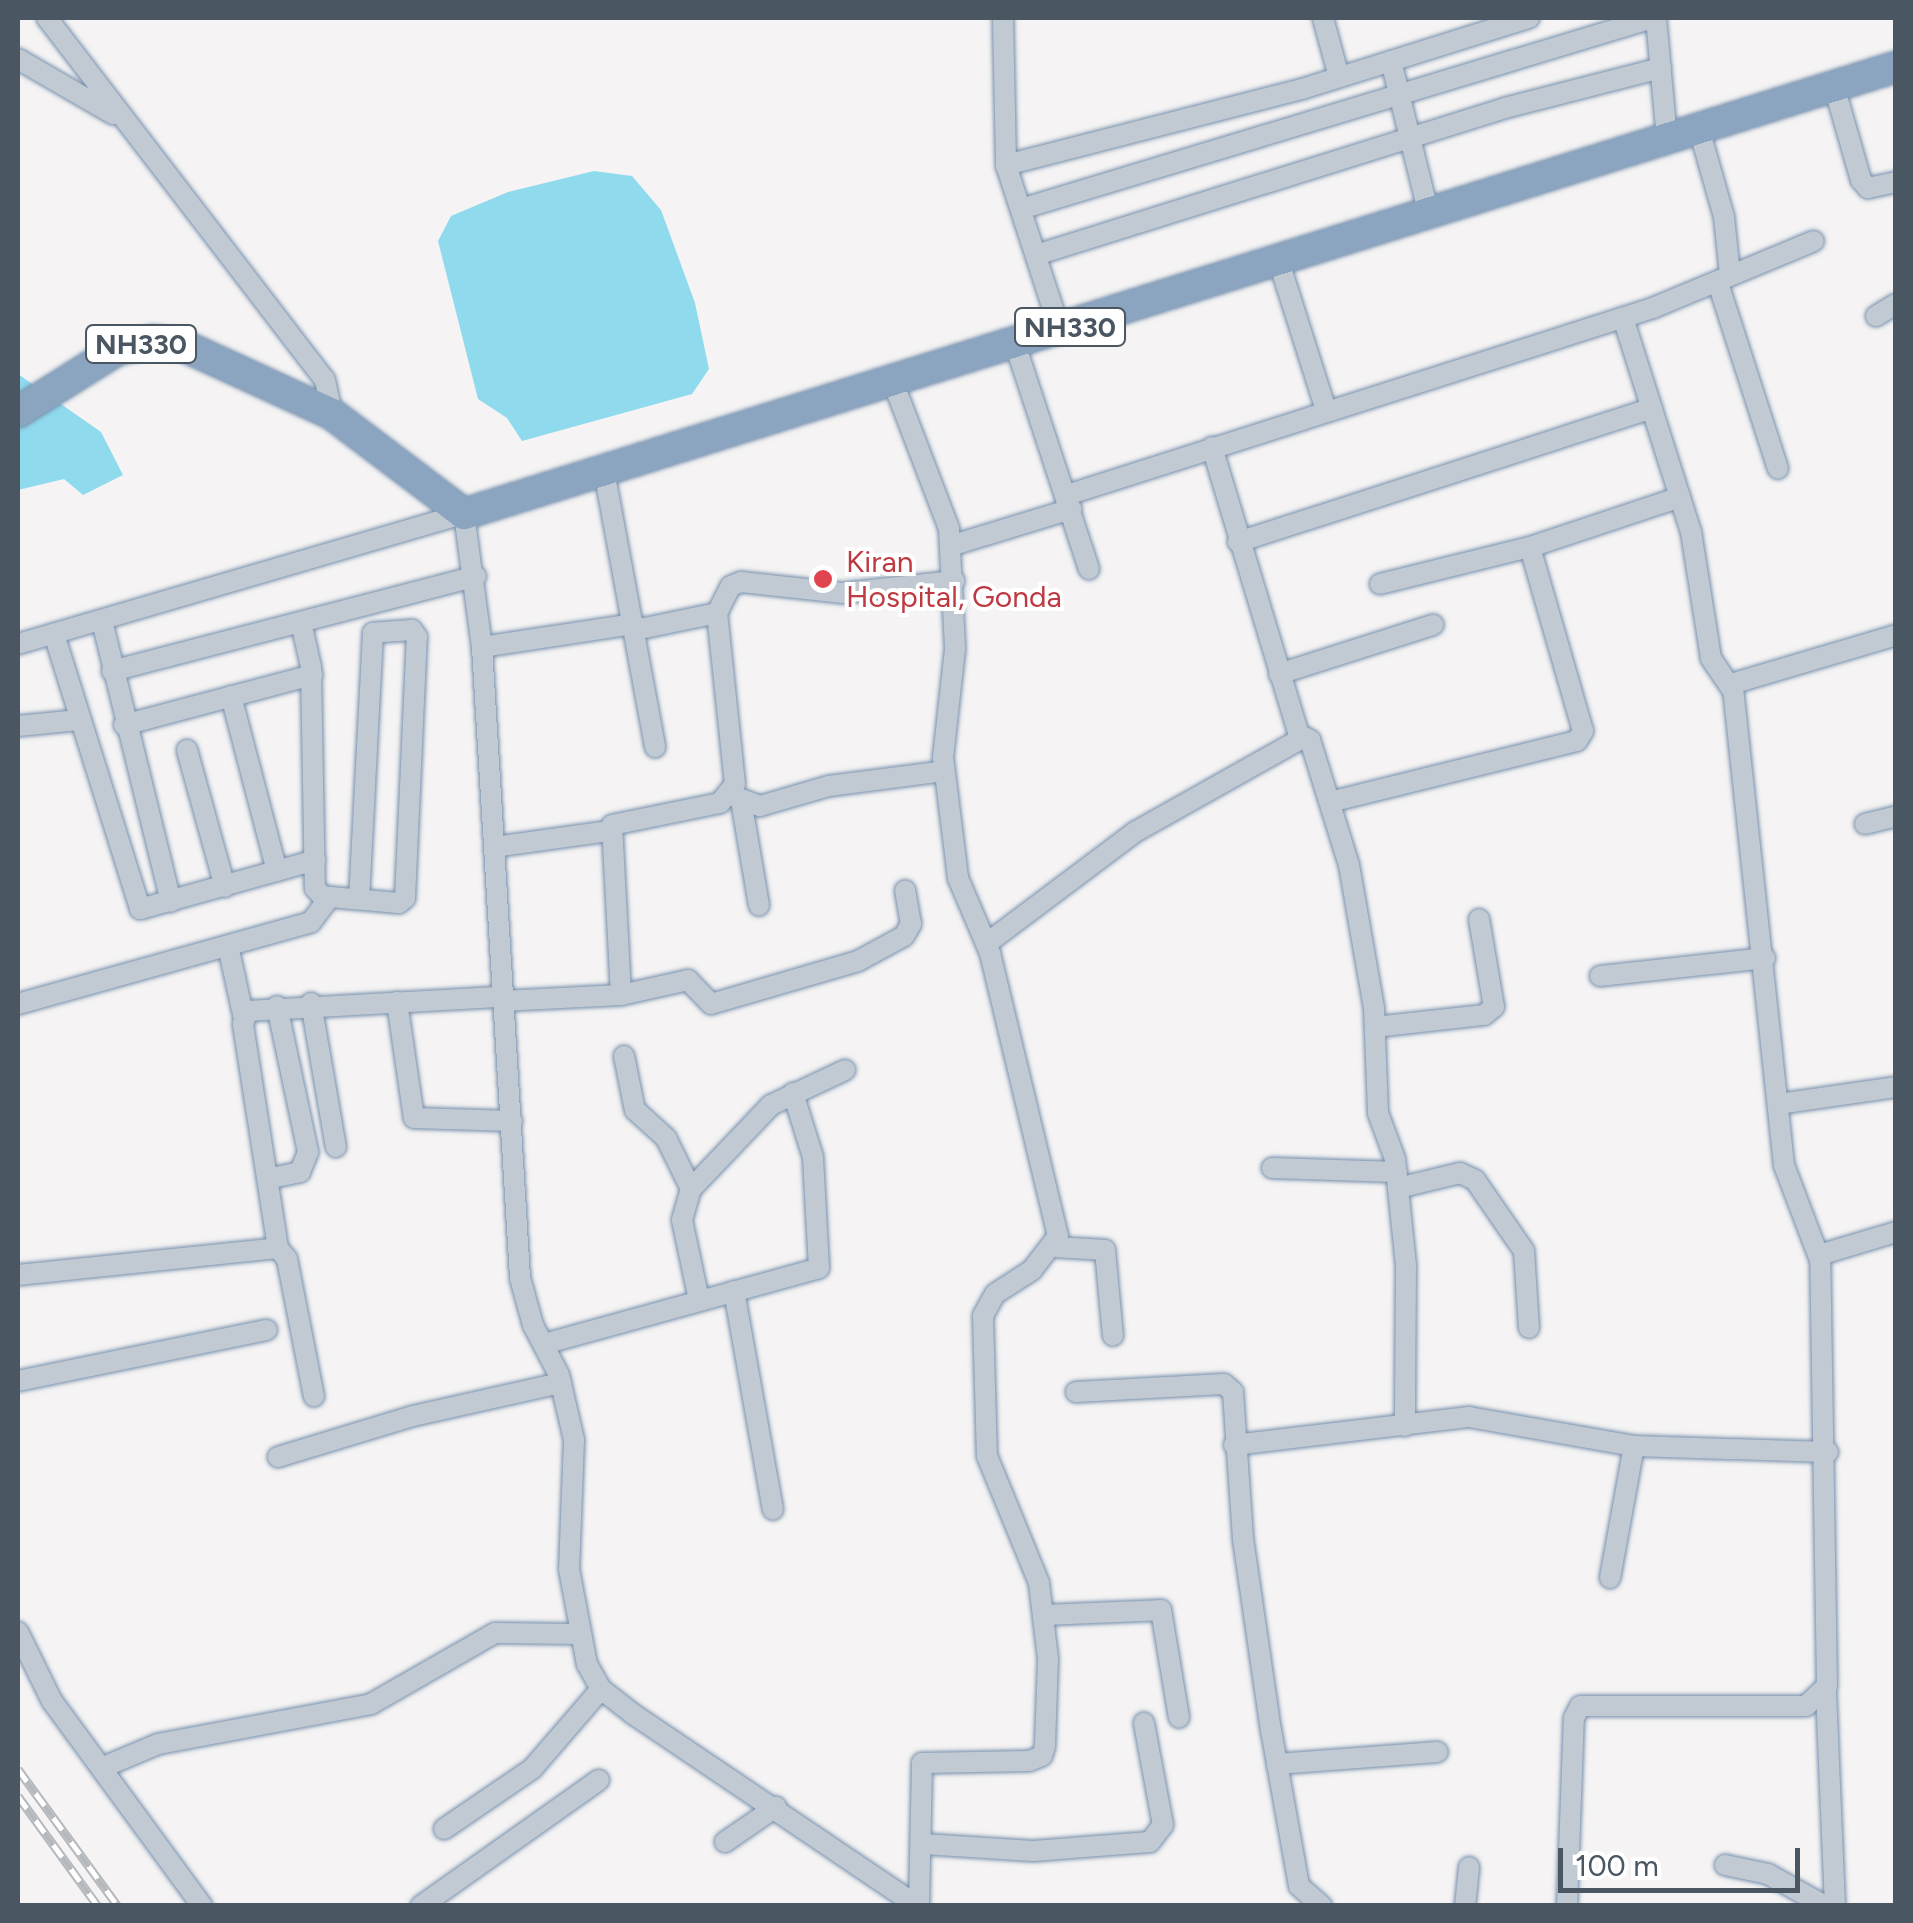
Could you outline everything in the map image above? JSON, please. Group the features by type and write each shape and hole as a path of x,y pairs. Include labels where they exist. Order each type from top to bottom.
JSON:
{"highway":[{"name":"NH330","path":"18,412 117,350 154,340 231,362 332,414 464,514 1896,67"}],"street":[{"path":"47,18 325,380 332,414"},
{"path":"1328,18 1339,77"},
{"path":"1006,164 1339,77 1391,61 1466,27 1529,18"},
{"path":"1020,209 1400,98 1655,18 1667,140"},
{"path":"1005,19 1006,164 1060,330"},
{"path":"18,59 81,90 134,130"},
{"path":"1391,61 1430,214"},
{"path":"1036,256 1660,68"},
{"path":"1834,86 1860,180 1868,188 1896,182"},
{"path":"1699,129 1724,216 1724,279 1778,469"},
{"path":"950,546 1212,448 1623,317 1814,242"},
{"path":"1278,262 1326,410"},
{"path":"1876,316 1896,304"},
{"path":"1623,317 1680,497 1712,658 1731,684 1787,1178 1819,1255 1828,1452 1826,1690 1835,1906"},
{"path":"1016,344 1089,569"},
{"path":"893,382 950,546 954,581 944,771 958,878 986,944 1054,1218 1054,1247"},
{"path":"1238,542 1652,408"},
{"path":"1212,448 1300,739"},
{"path":"604,471 655,747"},
{"path":"1380,584 1530,547 1680,497"},
{"path":"18,644 464,514 476,576 482,647 520,1278 561,1383 574,1440 569,1568 580,1634 601,1689 918,1906"},
{"path":"1330,802 1577,741 1583,731 1530,547"},
{"path":"112,671 476,576"},
{"path":"759,905 736,797 717,613 740,582 843,593 954,581"},
{"path":"482,647 717,613"},
{"path":"102,621 124,725 172,902"},
{"path":"301,622 312,674 316,892 330,897 358,899 405,898 417,636 412,630 373,633 358,899"},
{"path":"1280,674 1432,625"},
{"path":"54,634 136,906 146,910 314,860"},
{"path":"1731,684 1896,634"},
{"path":"124,725 312,674"},
{"path":"231,696 277,871"},
{"path":"18,726 79,720"},
{"path":"986,944 1136,832 1300,739 1310,740 1349,865 1375,1027 1378,1113 1397,1180 1406,1264 1405,1426"},
{"path":"187,750 225,887"},
{"path":"494,847 610,831 626,818 720,804 736,797 760,806 829,786 944,771"},
{"path":"1866,824 1896,816"},
{"path":"610,831 622,995"},
{"path":"244,1019 253,1009 310,1003 622,995 691,981 710,1004 858,961 908,930 906,891"},
{"path":"18,1000 311,922 330,897"},
{"path":"1375,1027 1484,1015 1494,1008 1479,919"},
{"path":"228,946 244,1019 278,1248 287,1259 314,1396"},
{"path":"1600,976 1765,958"},
{"path":"397,1002 414,1118 512,1122"},
{"path":"310,1003 336,1147"},
{"path":"268,1179 300,1172 308,1152 277,1006"},
{"path":"624,1056 635,1110 666,1138 692,1189"},
{"path":"699,1300 682,1220 692,1189 755,1118 793,1094 846,1070"},
{"path":"1779,1104 1896,1086"},
{"path":"544,1344 822,1262 813,1157 793,1094"},
{"path":"1272,1168 1397,1180 1460,1172 1475,1180 1524,1250 1529,1328"},
{"path":"1819,1255 1896,1232"},
{"path":"918,1906 922,1764 1042,1756 1048,1659 1043,1615 1030,1550 987,1456 983,1316 994,1294 1054,1247 1105,1250 1113,1336"},
{"path":"18,1274 278,1248"},
{"path":"734,1291 773,1510"},
{"path":"18,1381 267,1330"},
{"path":"278,1457 413,1416 561,1383"},
{"path":"1076,1392 1224,1384 1233,1392 1234,1445 1277,1764 1299,1886 1322,1906"},
{"path":"1234,1445 1470,1416 1634,1446 1828,1452"},
{"path":"1610,1578 1634,1446"},
{"path":"1043,1615 1161,1610 1179,1717"},
{"path":"18,1632 52,1701 202,1906"},
{"path":"101,1768 158,1744 372,1704 495,1633 580,1634"},
{"path":"444,1829 532,1769 601,1689"},
{"path":"1566,1906 1574,1718 1580,1706 1806,1706 1826,1690"},
{"path":"922,1844 1032,1850 1150,1842 1163,1825 1144,1723"},
{"path":"1277,1764 1438,1752"},
{"path":"421,1906 599,1780"},
{"path":"725,1842 776,1806"},
{"path":"1725,1866 1768,1874 1825,1906"},
{"path":"1466,1906 1468,1867"}],"water":[{"path":"594,171 632,176 661,210 695,303 709,369 692,394 522,441 507,418 478,399 438,241 451,216 508,192"},
{"path":"18,374 101,432 123,475 83,495 64,479 18,490"}],"railway":[{"path":"18,1769 118,1906"},
{"path":"18,1796 98,1906"}],"place":[{"name":"Kiran Hospital, Gonda","path":"823,579"}]}
